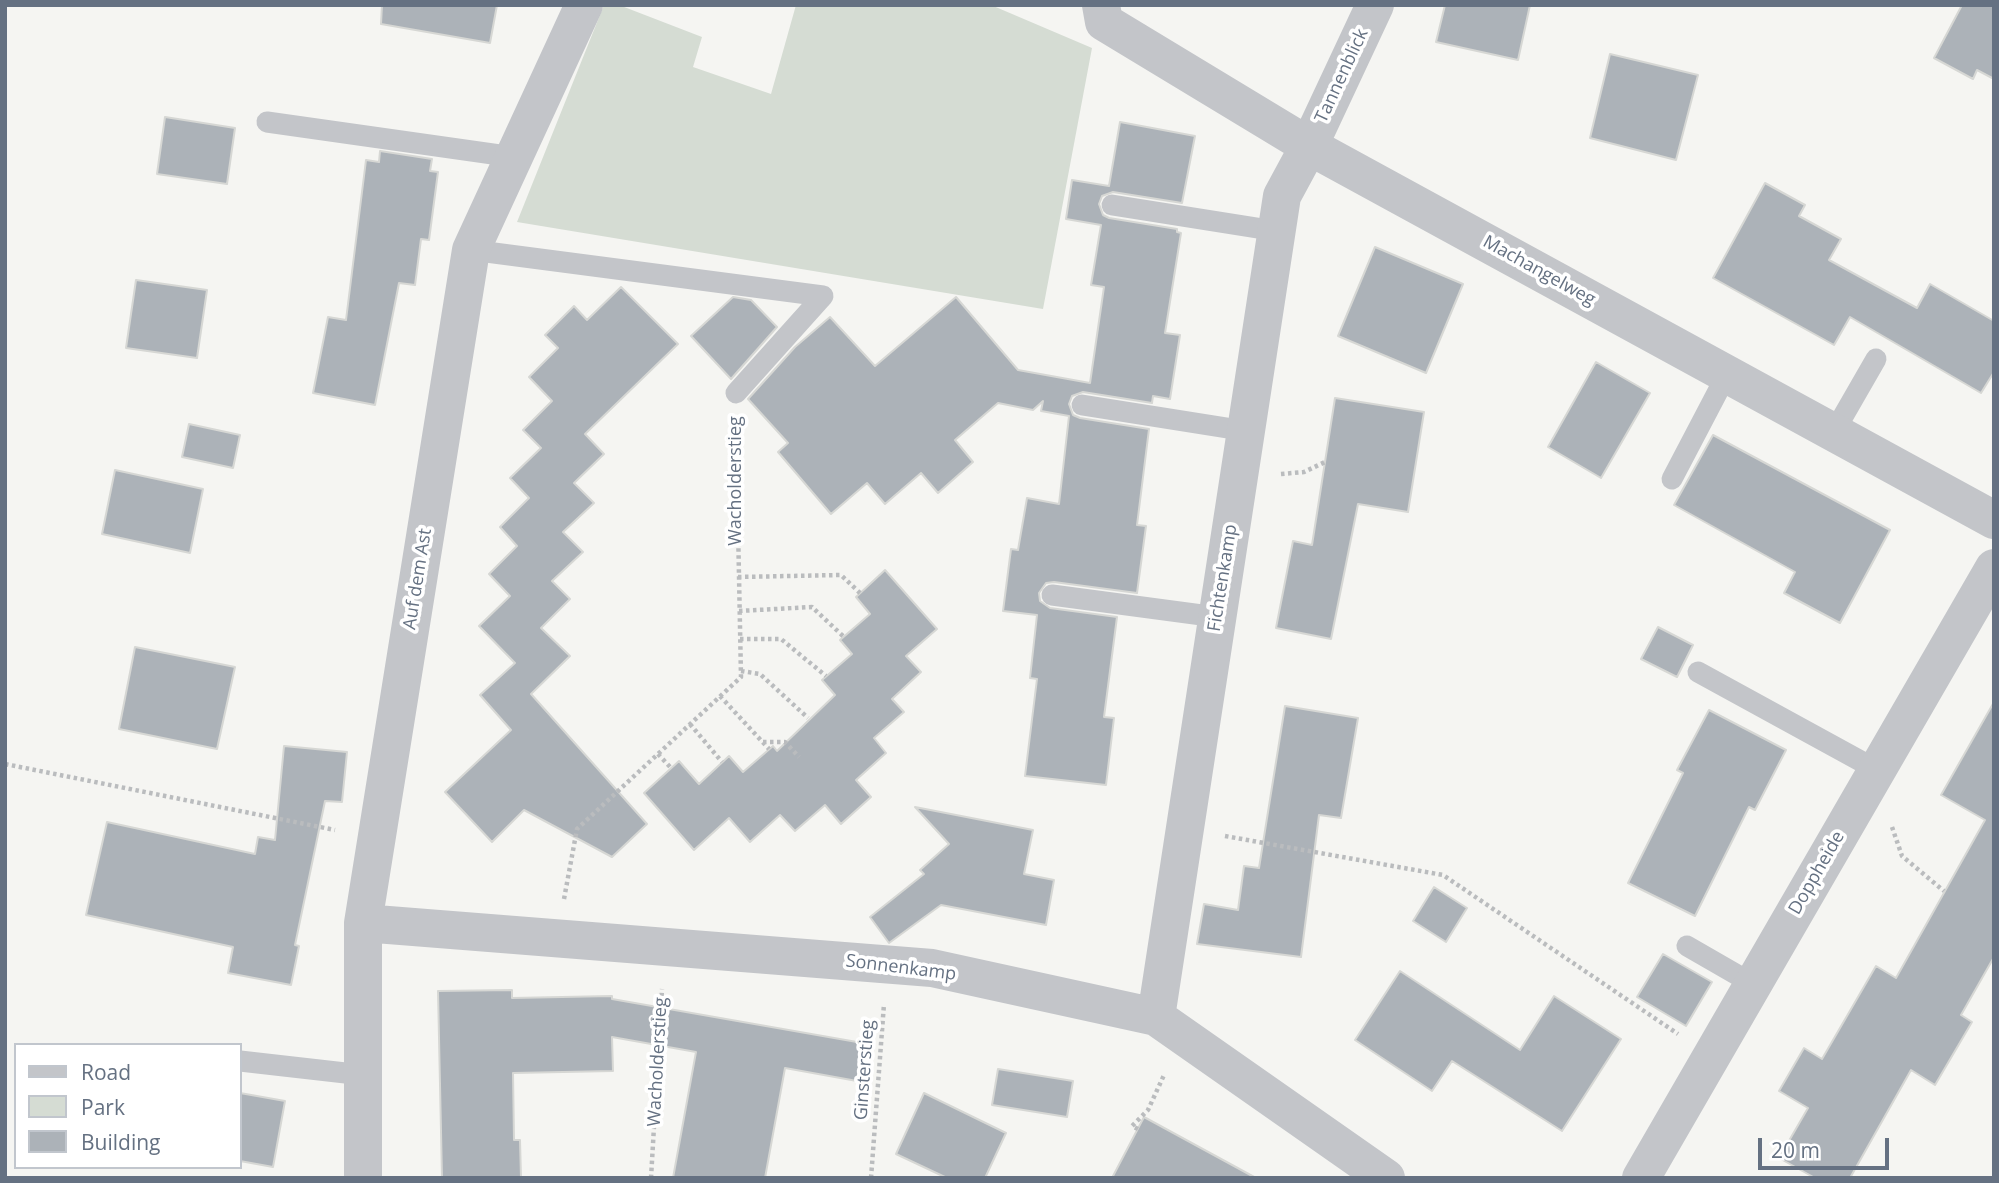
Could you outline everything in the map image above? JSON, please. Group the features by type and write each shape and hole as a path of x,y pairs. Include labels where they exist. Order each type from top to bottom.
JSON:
{"street":[{"name":"Auf dem Ast","path":"363,1178 363,923 471,250 584,5"},
{"name":"Machangelweg","path":"1101,5 1104,22 1309,146 1994,520"},
{"name":"Tannenblick","path":"1309,146 1375,5"},
{"name":"Fichtenkamp","path":"1156,1017 1282,196 1309,146"},
{"name":"Doppheide","path":"1641,1178 1994,568"},
{"name":"Sonnenkamp","path":"363,923 932,968 1156,1017 1386,1178"}],"lane":[{"path":"267,122 514,157"},
{"path":"1112,205 1276,232"},
{"name":"Wacholderstieg","path":"471,250 823,296 736,394"},
{"path":"1834,432 1876,359"},
{"path":"1672,479 1727,374"},
{"path":"1082,405 1246,431"},
{"path":"1052,595 1217,617"},
{"path":"1698,672 1868,785"},
{"path":"1687,946 1753,984"},
{"path":"242,1061 363,1075"}],"path":[{"name":"Wacholderstieg","path":"736,394 741,671"},
{"path":"738,577 841,575 860,593"},
{"path":"739,611 811,607 844,637"},
{"path":"740,639 781,639 826,677"},
{"path":"557,938 577,829 741,677 741,671 760,674 808,718"},
{"path":"720,696 769,749"},
{"path":"690,724 722,762"},
{"path":"762,742 785,742 800,757"},
{"path":"658,754 671,768"},
{"path":"5,764 377,838"},
{"path":"1868,785 1890,823 1902,856 1944,891"},
{"path":"1185,828 1443,875 1711,1056"},
{"name":"Wacholderstieg","path":"651,1178 664,947"},
{"name":"Ginsterstieg","path":"871,1178 887,965"},
{"path":"1138,1129 1132,1126 1148,1110 1164,1075 1189,1040"}],"green space":[{"path":"604,5 619,5 702,37 693,67 771,94 796,5 991,5 1092,48 1043,309 517,222"}],"building":[{"path":"382,5 497,5 490,43 381,24"},
{"path":"1445,5 1530,5 1518,60 1436,42"},
{"path":"1962,5 1994,5 1994,79 1977,70 1973,79 1934,58"},
{"path":"1610,54 1698,75 1676,160 1590,138"},
{"path":"165,117 235,128 227,184 157,174"},
{"path":"1120,122 1195,136 1182,203 1113,192 1102,196 1099,204 1103,215 1109,218 1177,229 1177,232 1181,233 1165,333 1180,335 1170,399 1153,396 1152,403 1083,392 1072,396 1069,404 1073,415 1080,418 1149,429 1137,525 1146,526 1137,593 1054,582 1046,583 1039,593 1040,601 1050,608 1117,617 1104,717 1114,718 1106,785 1025,776 1037,679 1030,678 1037,615 1003,611 1011,549 1018,550 1027,498 1059,504 1069,416 1041,411 1043,401 1033,410 998,403 955,440 973,462 938,493 921,473 885,504 867,483 831,514 778,452 788,443 748,399 795,347 830,317 875,366 956,297 1018,370 1090,383 1104,287 1091,285 1101,225 1066,219 1072,180 1109,186"},
{"path":"380,151 432,159 430,171 438,172 429,240 421,239 415,285 399,283 375,405 313,393 328,317 346,320 366,160 379,162"},
{"path":"1765,183 1805,205 1799,216 1841,239 1829,260 1917,308 1930,284 1994,321 1994,372 1981,393 1850,317 1834,345 1713,278"},
{"path":"1375,247 1463,284 1426,373 1338,336"},
{"path":"136,280 207,290 197,358 126,348"},
{"path":"621,287 678,344 585,434 604,454 574,483 594,503 563,532 583,552 552,581 570,599 541,628 570,656 531,694 647,824 612,857 524,810 492,842 445,792 511,730 480,695 515,663 479,626 510,596 489,574 517,546 500,527 529,498 510,478 541,448 523,430 552,401 529,377 558,348 545,335 574,306 587,320"},
{"path":"733,297 751,300 777,327 731,379 691,336"},
{"path":"1596,362 1650,393 1601,478 1548,447"},
{"path":"1335,398 1424,412 1408,512 1358,504 1331,639 1276,628 1293,541 1312,545"},
{"path":"189,424 240,435 233,468 182,457"},
{"path":"1713,435 1890,530 1840,623 1784,593 1795,572 1674,505"},
{"path":"115,470 203,489 190,553 102,534"},
{"path":"885,570 937,629 906,656 921,672 892,699 904,712 874,738 886,753 856,780 871,797 841,824 825,805 795,831 780,815 750,842 729,818 694,850 644,793 679,761 699,784 729,756 743,772 773,746 777,751 835,695 822,680 852,654 840,640 870,614 856,597"},
{"path":"1658,627 1693,645 1677,677 1641,659"},
{"path":"135,647 235,667 217,749 119,729"},
{"path":"1994,702 1994,957 1961,1015 1972,1022 1935,1085 1911,1070 1850,1178 1815,1178 1779,1158 1808,1108 1779,1091 1804,1048 1822,1059 1876,966 1896,978 1985,820 1941,795"},
{"path":"1285,706 1358,718 1341,818 1319,815 1301,957 1197,944 1204,904 1238,910 1244,866 1259,868"},
{"path":"1709,710 1786,750 1755,810 1749,807 1695,916 1628,883 1683,773 1677,770"},
{"path":"284,746 347,752 342,802 325,801 295,945 299,946 291,985 228,973 233,947 86,915 107,822 255,854 258,837 275,840"},
{"path":"915,807 1033,830 1024,874 1054,880 1046,925 941,905 889,943 870,917 924,874 920,870 949,844"},
{"path":"1434,887 1467,908 1446,942 1413,921"},
{"path":"1663,954 1712,982 1686,1026 1637,997"},
{"path":"1400,971 1520,1050 1554,996 1621,1039 1562,1131 1452,1061 1432,1091 1355,1040"},
{"path":"512,990 512,998 612,996 612,999 874,1045 868,1083 785,1068 765,1178 673,1178 696,1052 612,1037 613,1071 513,1073 514,1140 520,1140 521,1178 442,1178 438,991"},
{"path":"998,1069 1073,1081 1067,1117 992,1105"},
{"path":"242,1093 285,1101 273,1167 242,1161"},
{"path":"924,1093 1006,1133 985,1178 947,1178 896,1154"},
{"path":"1144,1117 1256,1178 1112,1178"}]}
